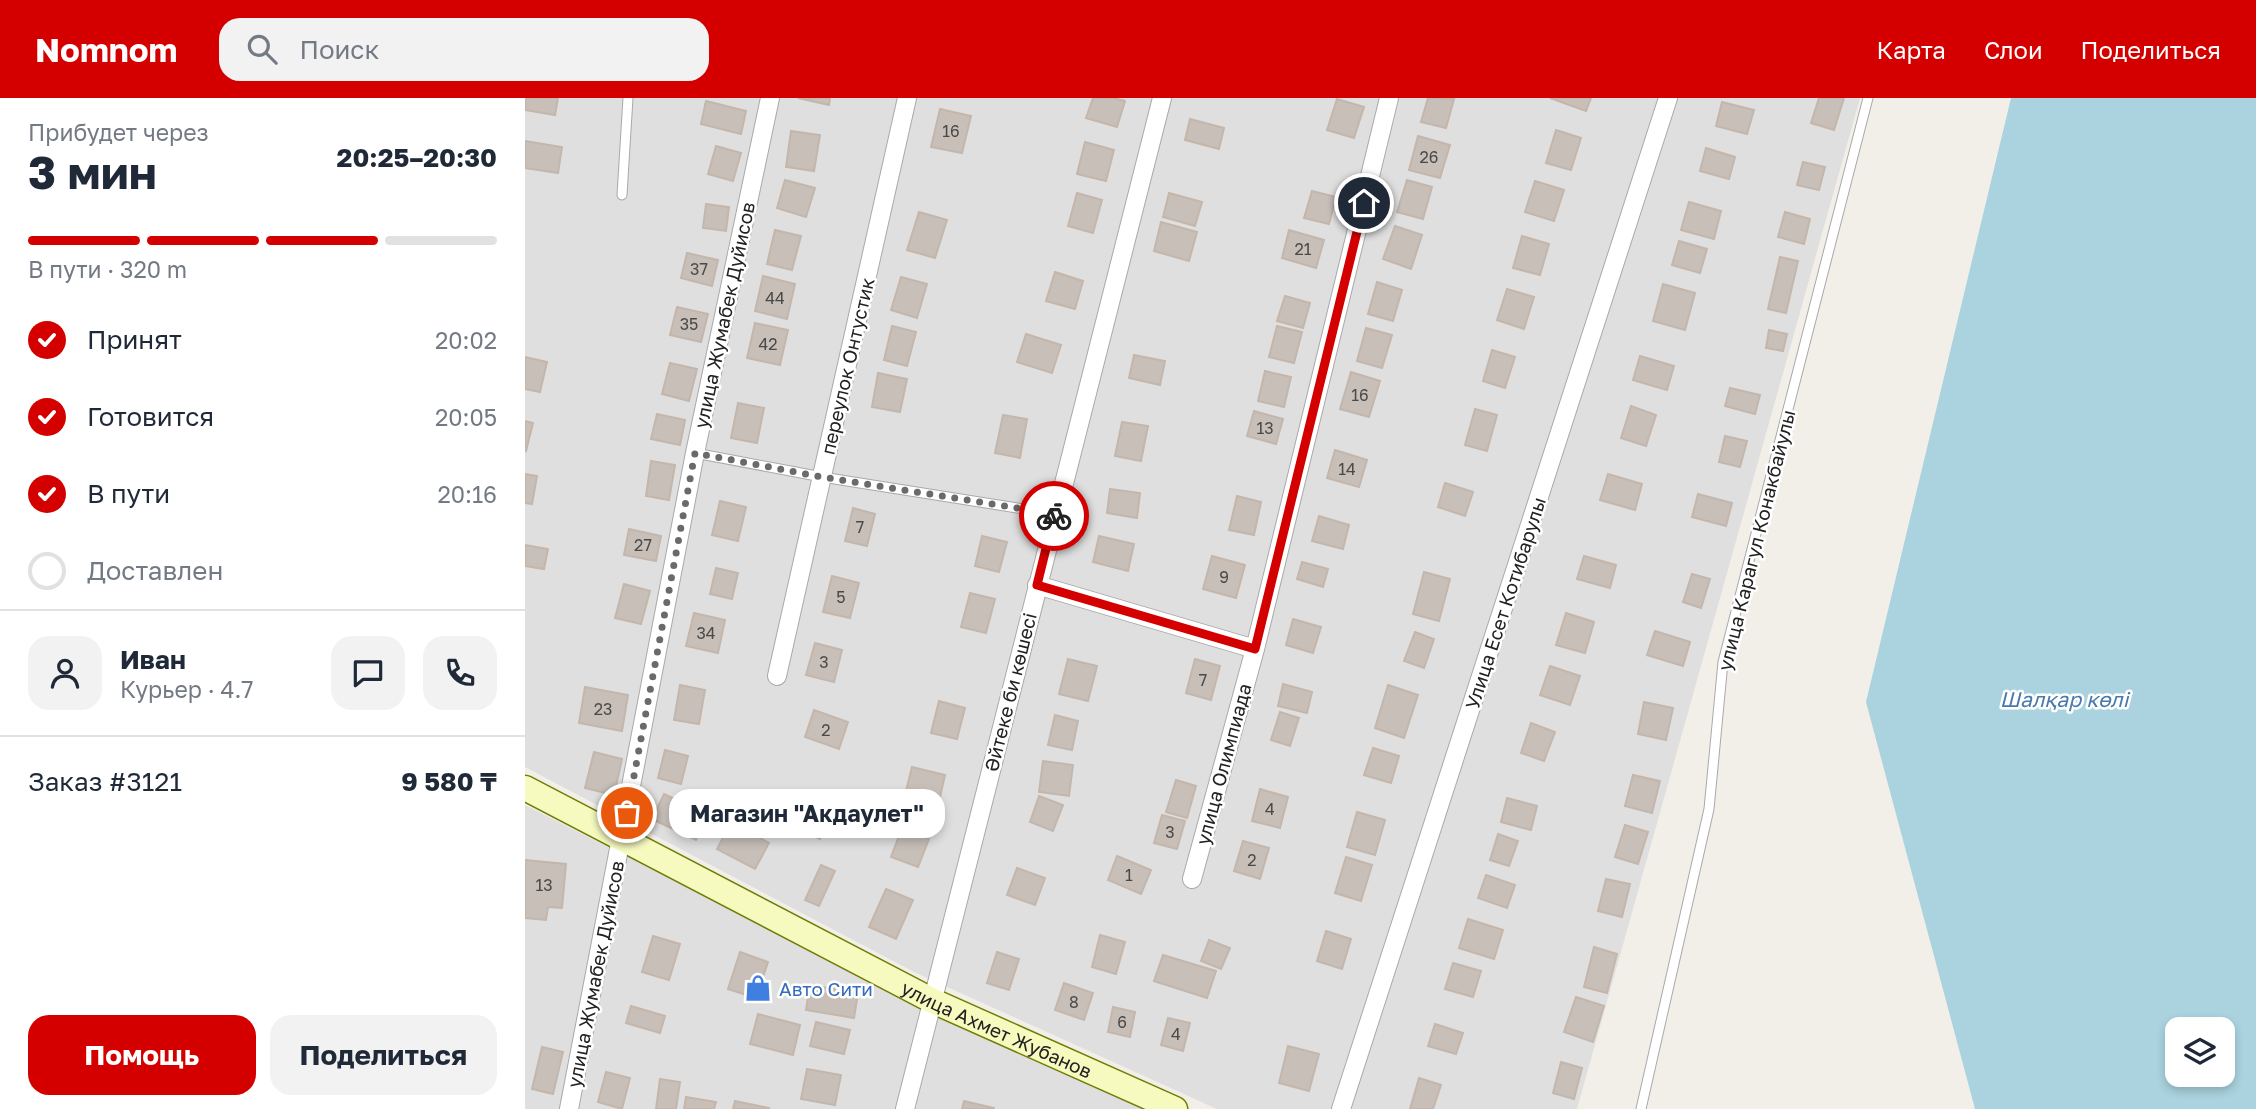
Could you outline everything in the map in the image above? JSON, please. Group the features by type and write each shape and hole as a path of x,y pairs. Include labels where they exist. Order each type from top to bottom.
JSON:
{"main road":[{"name":"улица Ахмет Жубанов","path":"525,788 933,1001 1175,1109"}],"street":[{"name":"улица Жумабек Дуйисов","path":"569,1109 695,453 769,98"},
{"name":"переулок Онтустик","path":"777,676 907,98"},
{"name":"Әйтеке би көшесі","path":"905,1109 1162,98"},
{"name":"улица Олимпиада","path":"1192,879 1255,649 1389,98"},
{"name":"Улица Есет Котибарулы","path":"1341,1109 1668,98"},
{"path":"1037,585 1255,649"}],"lane":[{"path":"622,195 628,98"},
{"name":"улица Карагул Конакбайулы","path":"1641,1109 1709,809 1723,662 1868,98"},
{"path":"695,453 822,477 1055,514"}],"shaded area":[{"path":"525,98 1860,98 1577,1109 1217,1109 914,972 525,767"},
{"path":"525,805 850,970 1147,1109 525,1109"}],"water":[{"name":"Шалқар көлі","path":"2011,98 2256,98 2256,1109 1975,1109 1866,702"}],"building":[{"path":"525,98 558,98 555,115 525,110"},
{"path":"798,98 830,98 829,105"},
{"path":"1093,98 1125,101 1117,127 1086,118"},
{"path":"1428,98 1454,99 1446,128 1421,122"},
{"path":"1550,98 1591,98 1586,111"},
{"path":"1819,98 1844,98 1834,130 1811,123"},
{"path":"1337,99 1364,107 1354,138 1327,130"},
{"path":"706,101 746,111 741,134 701,124"},
{"path":"1722,102 1754,110 1747,134 1716,126"},
{"path":"940,109 971,116 962,153 931,147"},
{"path":"1190,119 1224,128 1219,149 1185,140"},
{"path":"1556,130 1581,138 1571,170 1546,163"},
{"path":"791,131 820,135 814,171 786,167"},
{"path":"1418,136 1450,145 1440,178 1409,170"},
{"path":"525,141 562,147 558,173 525,168"},
{"path":"1085,142 1114,150 1106,181 1077,174"},
{"path":"716,146 741,153 733,181 708,174"},
{"path":"1706,148 1735,157 1729,179 1700,171"},
{"path":"1803,162 1825,167 1819,190 1797,185"},
{"path":"785,180 815,188 806,217 777,208"},
{"path":"1407,180 1432,187 1423,219 1397,212"},
{"path":"1535,181 1564,190 1554,221 1525,212"},
{"path":"1312,191 1336,197 1329,224 1304,218"},
{"path":"1077,193 1102,200 1093,233 1068,226"},
{"path":"1169,193 1202,202 1195,226 1163,217"},
{"path":"1689,202 1721,211 1714,239 1681,230"},
{"path":"706,204 729,207 726,231 703,228"},
{"path":"919,212 947,220 935,258 907,250"},
{"path":"1785,212 1810,219 1804,244 1778,237"},
{"path":"1161,222 1197,232 1189,261 1154,251"},
{"path":"1395,226 1422,235 1411,269 1383,259"},
{"path":"775,230 801,236 792,270 767,264"},
{"path":"1289,230 1324,240 1316,268 1282,258"},
{"path":"1522,236 1549,244 1540,275 1513,268"},
{"path":"1679,241 1707,249 1700,273 1672,265"},
{"path":"687,253 718,260 712,286 681,278"},
{"path":"1780,257 1798,261 1786,313 1768,309"},
{"path":"1055,272 1083,281 1075,309 1046,301"},
{"path":"763,276 795,284 787,319 755,311"},
{"path":"901,277 927,284 917,318 891,310"},
{"path":"1377,282 1402,290 1393,321 1368,314"},
{"path":"1663,284 1695,293 1685,330 1653,321"},
{"path":"1507,289 1534,297 1524,329 1497,320"},
{"path":"1285,296 1310,303 1303,328 1277,321"},
{"path":"677,307 708,314 701,342 670,335"},
{"path":"755,323 788,330 780,365 747,358"},
{"path":"892,326 916,332 907,366 884,360"},
{"path":"1277,326 1302,332 1294,363 1269,357"},
{"path":"1366,328 1392,335 1382,368 1357,361"},
{"path":"1769,330 1787,334 1783,351 1766,348"},
{"path":"1026,334 1061,345 1052,373 1017,362"},
{"path":"1492,350 1515,357 1505,388 1483,381"},
{"path":"1134,355 1165,361 1160,385 1129,378"},
{"path":"1640,356 1674,366 1667,390 1633,380"},
{"path":"525,357 547,362 540,392 525,389"},
{"path":"670,363 697,369 689,401 662,394"},
{"path":"1265,371 1291,377 1284,407 1258,401"},
{"path":"1351,372 1380,381 1369,417 1340,409"},
{"path":"878,373 907,379 900,412 872,407"},
{"path":"1730,388 1760,395 1755,414 1725,406"},
{"path":"738,403 764,408 757,443 731,438"},
{"path":"1631,406 1656,415 1646,446 1621,438"},
{"path":"1475,409 1497,415 1487,451 1465,445"},
{"path":"1254,411 1283,419 1276,444 1247,436"},
{"path":"657,414 685,420 680,445 651,439"},
{"path":"1003,415 1027,419 1020,458 995,453"},
{"path":"525,421 533,423 526,451 525,450"},
{"path":"1122,422 1148,426 1141,461 1115,456"},
{"path":"1725,436 1747,441 1740,467 1719,462"},
{"path":"1335,450 1367,460 1359,487 1327,478"},
{"path":"651,461 675,465 669,500 646,496"},
{"path":"525,474 537,476 532,504 525,503"},
{"path":"1608,474 1642,484 1635,510 1600,500"},
{"path":"1445,483 1473,492 1465,516 1438,507"},
{"path":"1110,489 1140,493 1137,518 1107,513"},
{"path":"1698,494 1732,503 1726,526 1692,517"},
{"path":"1237,496 1261,502 1254,535 1229,530"},
{"path":"720,501 746,507 738,541 712,535"},
{"path":"853,508 875,514 867,546 845,541"},
{"path":"1319,516 1349,525 1343,549 1312,541"},
{"path":"629,529 661,536 656,561 624,555"},
{"path":"982,536 1007,542 999,572 975,566"},
{"path":"1099,536 1134,544 1128,571 1093,562"},
{"path":"525,545 548,549 544,569 525,566"},
{"path":"1212,556 1245,565 1236,598 1203,589"},
{"path":"1584,556 1616,565 1610,588 1577,579"},
{"path":"1302,562 1328,569 1323,587 1297,579"},
{"path":"716,568 738,573 732,599 710,594"},
{"path":"1424,572 1450,579 1439,621 1413,614"},
{"path":"1692,574 1710,579 1701,608 1683,602"},
{"path":"832,576 859,583 850,618 823,612"},
{"path":"624,584 650,591 641,624 615,618"},
{"path":"970,593 995,599 986,633 961,627"},
{"path":"694,613 725,620 718,653 686,646"},
{"path":"1566,613 1594,622 1585,653 1556,645"},
{"path":"1293,619 1321,627 1313,653 1286,645"},
{"path":"1655,631 1690,642 1683,666 1647,655"},
{"path":"1415,632 1434,639 1424,668 1404,661"},
{"path":"815,643 842,650 834,682 806,675"},
{"path":"1068,659 1097,666 1088,701 1059,694"},
{"path":"1195,659 1220,666 1211,700 1186,693"},
{"path":"1550,666 1580,676 1570,705 1540,695"},
{"path":"1283,684 1312,692 1307,713 1278,706"},
{"path":"680,685 705,690 699,724 674,720"},
{"path":"1388,685 1418,695 1404,738 1375,728"},
{"path":"585,687 628,695 622,731 579,723"},
{"path":"939,701 965,708 957,739 931,733"},
{"path":"1644,702 1673,708 1666,740 1638,734"},
{"path":"814,710 848,722 839,749 805,737"},
{"path":"1280,712 1299,718 1290,746 1271,740"},
{"path":"1055,715 1078,721 1072,750 1048,745"},
{"path":"1531,723 1555,732 1544,761 1521,753"},
{"path":"1373,748 1399,756 1391,783 1364,775"},
{"path":"665,750 688,756 681,784 658,778"},
{"path":"594,752 622,759 614,795 585,788"},
{"path":"1043,761 1073,765 1069,796 1039,792"},
{"path":"912,767 945,775 938,806 904,799"},
{"path":"1633,775 1660,781 1652,813 1625,806"},
{"path":"1176,780 1196,786 1187,818 1166,812"},
{"path":"1260,789 1288,797 1280,828 1252,821"},
{"path":"664,794 707,815 696,840 652,819"},
{"path":"1039,796 1063,805 1053,831 1030,822"},
{"path":"1507,798 1537,806 1531,830 1501,822"},
{"path":"804,800 832,811 820,839 793,828"},
{"path":"1357,812 1385,820 1375,855 1347,847"},
{"path":"1162,815 1185,821 1177,849 1154,843"},
{"path":"731,822 769,843 755,869 717,849"},
{"path":"1625,825 1648,832 1638,864 1615,857"},
{"path":"902,828 929,839 918,867 891,857"},
{"path":"1498,834 1518,841 1509,866 1490,860"},
{"path":"1243,841 1269,848 1260,879 1234,871"},
{"path":"1117,856 1151,870 1141,894 1108,880"},
{"path":"1346,857 1372,865 1361,901 1335,893"},
{"path":"525,860 566,864 562,908 548,907 546,920 525,918"},
{"path":"821,865 835,871 819,906 805,900"},
{"path":"1017,868 1045,878 1035,905 1007,895"},
{"path":"1486,875 1515,885 1507,908 1478,898"},
{"path":"1606,879 1630,884 1622,917 1598,911"},
{"path":"886,889 913,900 896,939 869,927"},
{"path":"1468,919 1503,930 1494,959 1459,948"},
{"path":"1326,931 1351,939 1342,969 1317,961"},
{"path":"1100,935 1125,942 1116,974 1092,967"},
{"path":"653,936 680,944 669,980 642,972"},
{"path":"1209,940 1230,948 1221,969 1201,961"},
{"path":"1594,947 1617,954 1607,993 1584,987"},
{"path":"740,952 768,962 756,998 728,989"},
{"path":"997,952 1019,959 1009,990 987,983"},
{"path":"1163,955 1216,971 1207,998 1154,981"},
{"path":"1453,963 1481,971 1473,997 1445,989"},
{"path":"1064,983 1093,993 1084,1020 1055,1010"},
{"path":"810,985 858,993 854,1018 806,1010"},
{"path":"1576,997 1604,1006 1593,1042 1564,1032"},
{"path":"631,1006 665,1016 660,1033 626,1023"},
{"path":"1113,1007 1135,1012 1130,1037 1108,1032"},
{"path":"758,1014 800,1025 793,1055 750,1044"},
{"path":"1168,1018 1190,1023 1183,1051 1161,1045"},
{"path":"816,1022 850,1030 844,1054 810,1046"},
{"path":"1435,1024 1463,1033 1456,1054 1428,1046"},
{"path":"1288,1046 1319,1054 1309,1091 1279,1083"},
{"path":"542,1047 563,1052 553,1094 532,1089"},
{"path":"1561,1062 1582,1068 1574,1099 1553,1093"},
{"path":"807,1069 841,1075 835,1105 801,1099"},
{"path":"606,1072 630,1078 622,1109 598,1102"},
{"path":"1419,1078 1441,1085 1433,1109 1410,1109"},
{"path":"660,1079 680,1082 676,1109 656,1109"},
{"path":"686,1097 716,1102 714,1109 684,1109"},
{"path":"735,1101 769,1108 733,1109"},
{"path":"964,1101 994,1108 994,1109 962,1109"}],"way so far":[{"path":"627,813 695,453 822,477 1055,514 1054,516"}],"place":[{"name":"Магазин \"Акдаулет\"","path":"627,813"},
{"name":"Авто Сити","path":"758,988"}],"route":[{"path":"1054,516 1037,585 1255,649 1364,203"}]}
